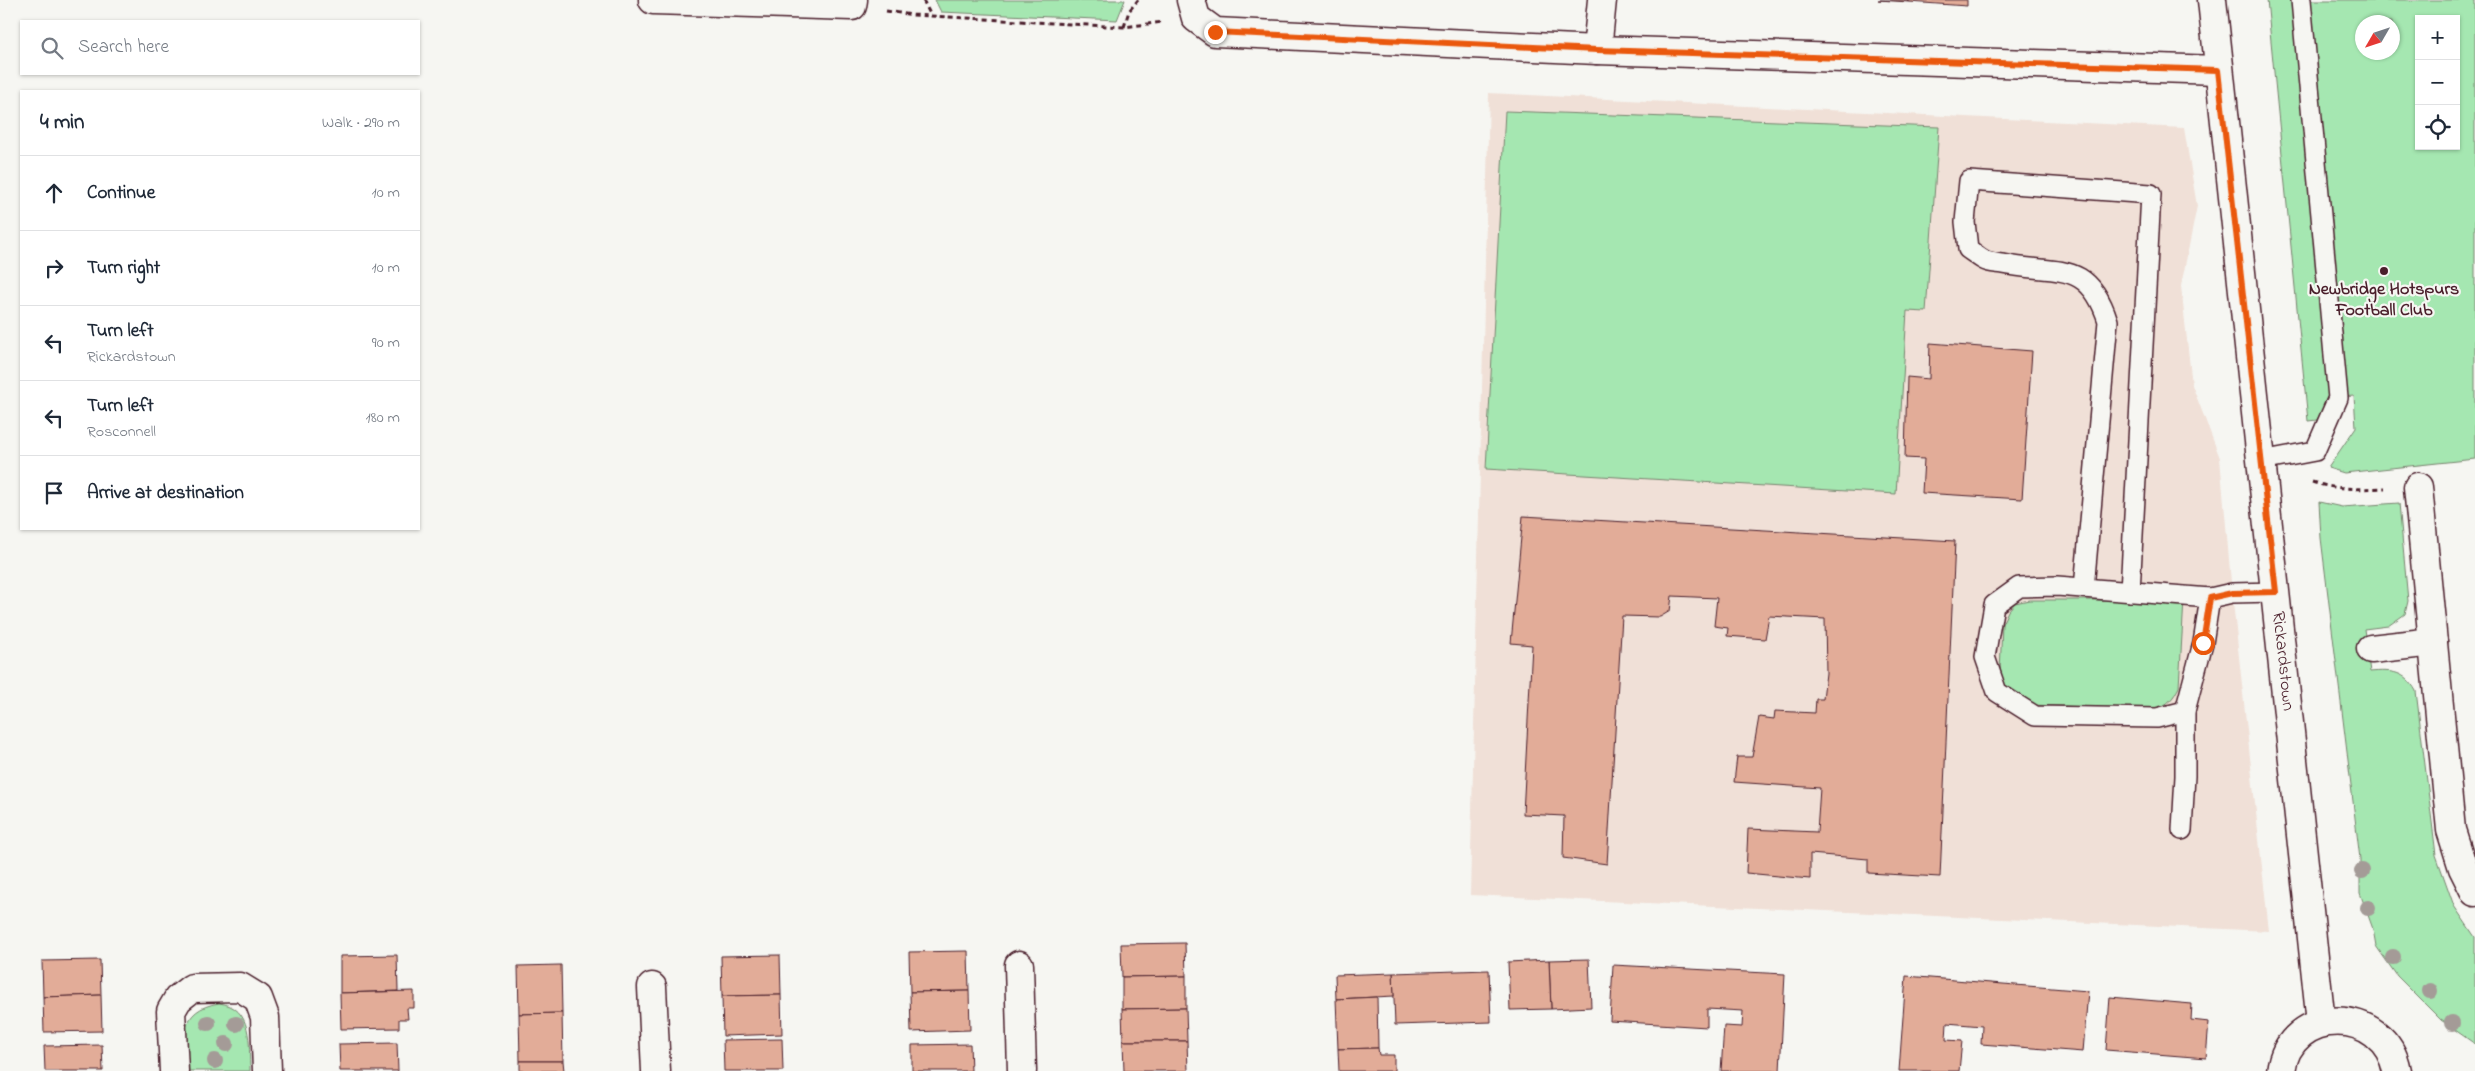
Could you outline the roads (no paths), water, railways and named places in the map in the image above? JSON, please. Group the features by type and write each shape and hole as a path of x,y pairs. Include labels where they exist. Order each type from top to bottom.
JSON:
{"street":[{"path":"653,0 853,3"},
{"path":"1597,50 1602,0"},
{"name":"Rickardstown","path":"2212,0 2321,1023"},
{"path":"1193,9 1215,32 1597,50 2218,70"},
{"path":"2418,487 2451,830 2463,868 2475,892"},
{"path":"2372,649 2433,642"},
{"path":"1019,965 1022,1071"},
{"path":"174,1071 171,1011 178,999 192,988 240,986 258,998 265,1017 267,1071"},
{"path":"652,987 656,1071"},
{"path":"2281,1071 2282,1063 2291,1046 2304,1032 2321,1023 2340,1020 2357,1023 2373,1031 2387,1044 2395,1060 2397,1071"}],"lane":[{"path":"2261,460 2315,451 2338,398 2301,0"},
{"path":"2084,588 2108,321 2102,300 2087,281 2066,272 2022,268 1984,260 1968,249 1965,222 1969,181 2151,194 2130,592"},
{"path":"2184,711 2156,718 2035,716 1997,692 1985,657 1994,605 2019,587 2057,586 2210,598 2232,593 2276,592"},
{"path":"2182,830 2185,776 2184,711 2203,643 2210,598"}],"place":[{"name":"Newbridge Hotspurs Football Club","path":"2384,271"}]}
